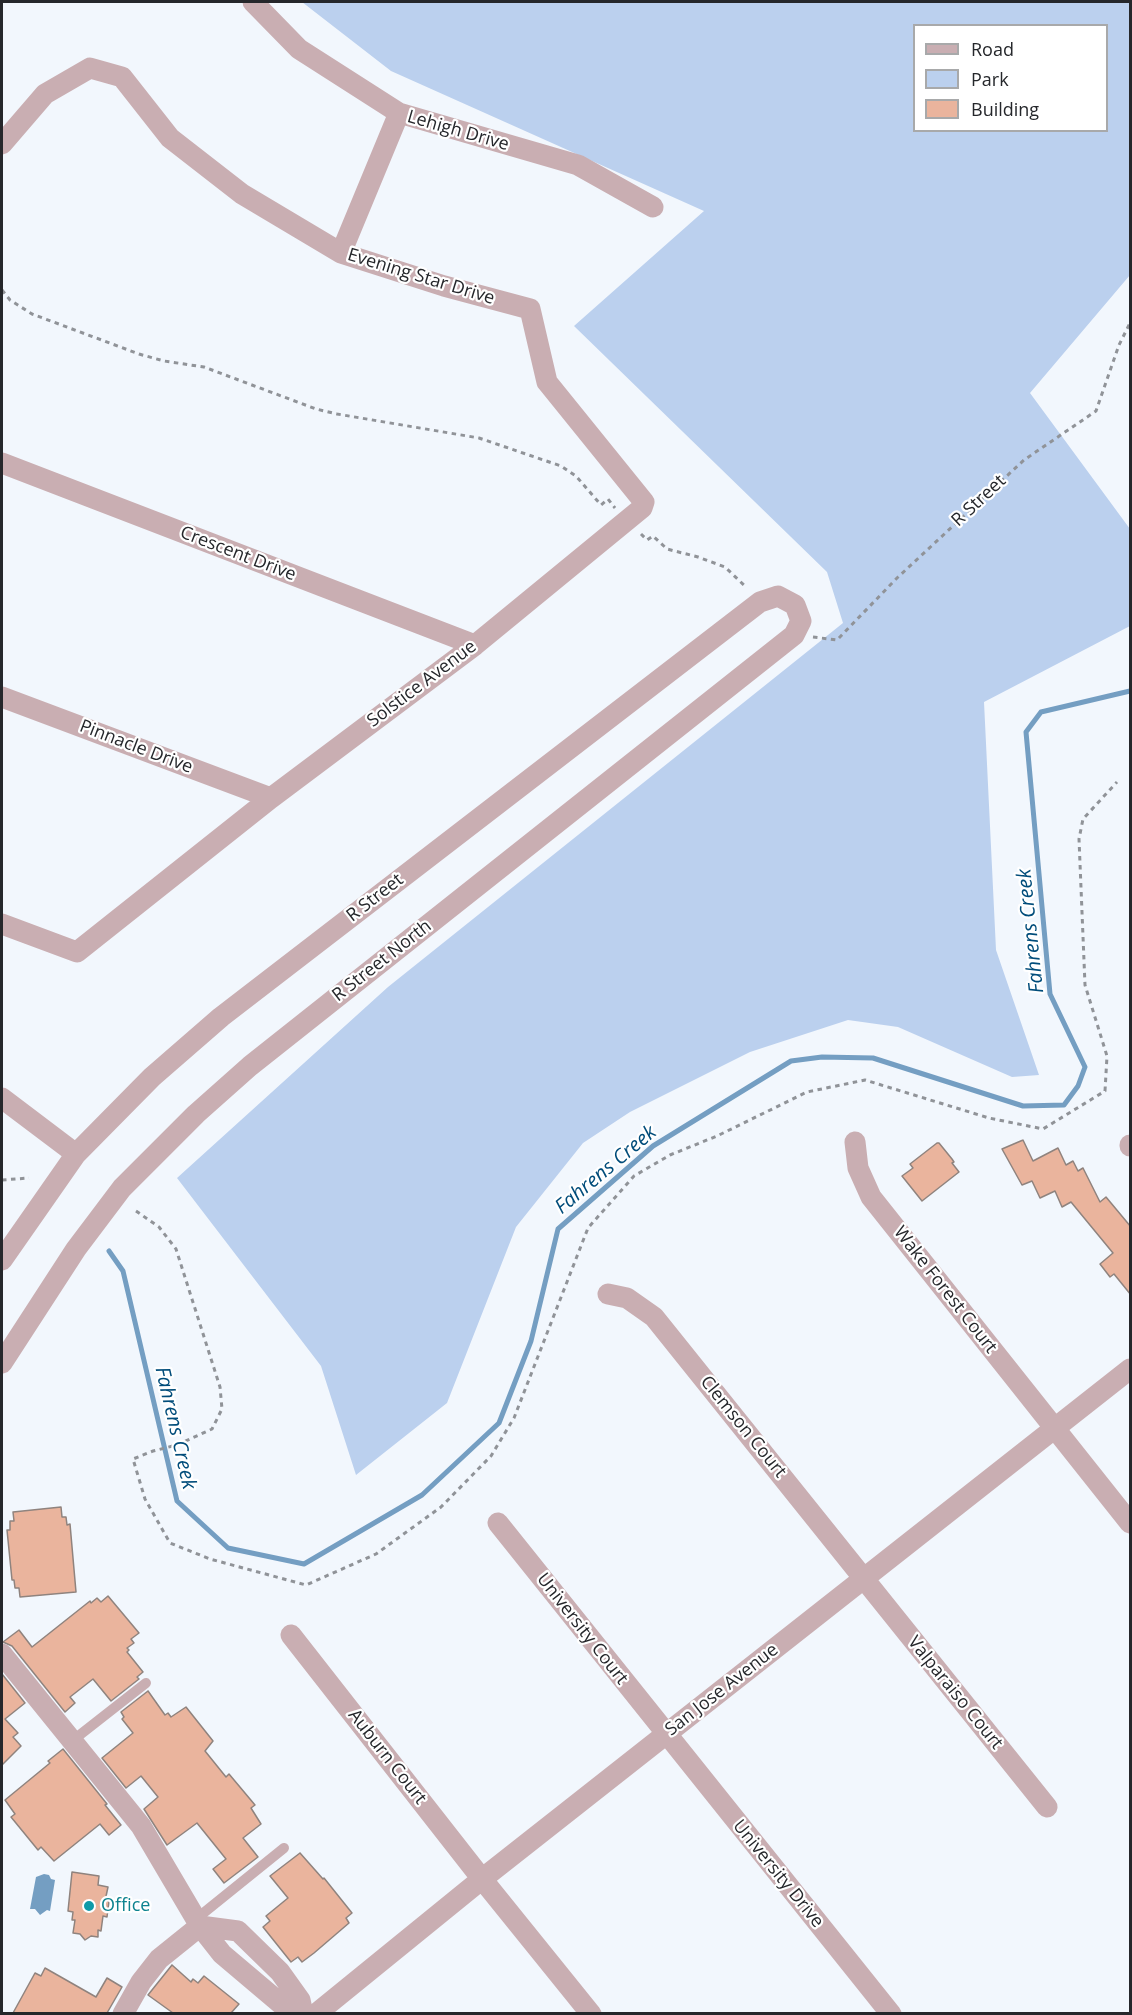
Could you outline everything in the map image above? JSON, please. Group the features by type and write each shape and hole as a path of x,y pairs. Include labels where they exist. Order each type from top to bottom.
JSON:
{"street":[{"name":"Lehigh Drive","path":"253,2 299,49 399,113 578,165 653,207"},
{"name":"Evening Star Drive","path":"2,144 45,94 90,68 122,77 170,138 242,194 341,253 444,286 530,309"},
{"path":"341,253 399,113"},
{"name":"Solstice Avenue","path":"2,924 77,952 271,798 475,645 642,508 644,502 547,382 530,309"},
{"name":"Crescent Drive","path":"2,463 475,645"},
{"path":"760,602 778,596 795,605 801,621 794,634"},
{"name":"R Street","path":"2,1260 76,1154 152,1077 221,1017 760,602"},
{"name":"R Street North","path":"2,1363 76,1249 122,1188 196,1114 260,1059 794,634"},
{"name":"Pinnacle Drive","path":"2,697 271,798"},
{"path":"2,1098 76,1154"},
{"name":"Wake Forest Court","path":"855,1142 858,1168 871,1197 1131,1523"},
{"name":"Clemson Court","path":"608,1293 627,1298 654,1317 864,1579"},
{"name":"San Jose Avenue","path":"316,2013 482,1879 1131,1370"},
{"name":"University Court","path":"498,1523 666,1735"},
{"name":"Valparaiso Court","path":"864,1579 1047,1807"},
{"name":"Auburn Court","path":"291,1635 482,1879 591,2013"},
{"path":"2,1654 141,1826 198,1923 222,1954 293,2013"},
{"name":"University Drive","path":"666,1735 891,2013"},
{"path":"123,2013 141,1982 159,1959 198,1923"},
{"path":"198,1923 238,1931 280,1972 300,2000 303,2013"}],"lane":[{"path":"72,1741 146,1683"},
{"path":"198,1923 284,1848"}],"path":[{"path":"2,290 9,300 32,314 138,354 164,361 204,367 316,409 479,438 561,466 576,476 601,505 608,500 617,511 622,524 637,531 647,540 653,536 668,549 725,567 760,602"},
{"name":"R Street","path":"794,634 837,640 897,578 1024,460 1096,411 1119,345 1131,323"},
{"path":"136,1211 159,1227 176,1249 220,1387 222,1409 212,1429 177,1445 133,1459 145,1499 170,1543 210,1560 306,1585 376,1554 441,1506 492,1456 514,1418 588,1228 634,1176 670,1155 717,1136 807,1092 865,1080 989,1118 1043,1129 1105,1091 1107,1056 1085,985 1079,839 1083,819 1117,782"},
{"path":"2,1180 29,1179"}],"green space":[{"path":"302,2 1130,2 1130,275 1030,393 1130,529 1130,626 984,702 996,950 1039,1075 1012,1077 898,1027 848,1020 750,1052 630,1112 583,1143 516,1227 447,1403 356,1475 321,1366 177,1178 388,987 843,623 827,572 574,326 704,211 391,71"}],"shaded area":[{"path":"44,1874 55,1880 50,1911 47,1910 40,1915 35,1909 30,1909 36,1877"}],"building":[{"path":"1023,1140 1033,1161 1058,1148 1066,1165 1073,1161 1078,1171 1083,1168 1100,1202 1106,1197 1131,1227 1131,1295 1114,1274 1110,1277 1100,1264 1113,1253 1071,1202 1062,1207 1055,1191 1040,1198 1032,1181 1022,1185 1002,1149"},
{"path":"937,1143 952,1159 954,1162 952,1163 959,1172 922,1201 902,1176 913,1168 910,1164"},
{"path":"61,1507 62,1517 66,1517 67,1525 70,1524 76,1592 20,1597 19,1588 15,1588 14,1580 12,1580 7,1530 10,1530 10,1521 14,1521 13,1512"},
{"path":"108,1596 139,1633 131,1639 134,1643 127,1648 129,1650 127,1652 143,1672 137,1677 139,1679 111,1701 93,1679 70,1697 75,1703 65,1712 12,1646 3,1642 19,1630 32,1647 90,1601 91,1603 97,1598 101,1602"},
{"path":"2,1674 25,1703 5,1719 18,1733 13,1737 21,1746 2,1765"},
{"path":"148,1691 165,1715 168,1713 171,1717 186,1707 213,1741 205,1751 226,1777 229,1774 255,1805 251,1808 261,1824 243,1838 258,1857 224,1883 213,1869 226,1859 197,1823 167,1845 144,1809 158,1797 141,1776 126,1788 102,1758 133,1733 122,1719 124,1717 121,1712"},
{"path":"63,1749 121,1825 109,1835 100,1824 54,1861 41,1847 38,1850 11,1817 15,1814 5,1800 50,1763 48,1761"},
{"path":"300,1853 352,1913 346,1918 349,1923 314,1953 302,1962 298,1957 291,1962 263,1927 270,1921 266,1916 288,1898 270,1876"},
{"name":"Office","path":"72,1872 99,1876 98,1885 108,1887 105,1901 109,1901 107,1917 103,1916 98,1937 91,1936 85,1940 80,1934 73,1933 75,1920 72,1920 73,1912 68,1911"},
{"path":"172,1965 191,1982 193,1979 198,1983 204,1976 239,2004 231,2013 173,2013 148,1995"},
{"path":"45,1968 96,1997 107,1978 122,1987 107,2013 13,2013 35,1973 41,1976"}],"waterway":[{"name":"Fahrens Creek","path":"109,1251 123,1271 177,1501 228,1548 304,1564 422,1495 499,1423 531,1341 558,1229 653,1146 791,1061 822,1057 873,1058 1023,1106 1064,1105 1078,1086 1085,1067 1050,994 1026,732 1041,712 1130,691"}],"place":[{"name":"Office","path":"89,1906"}]}
